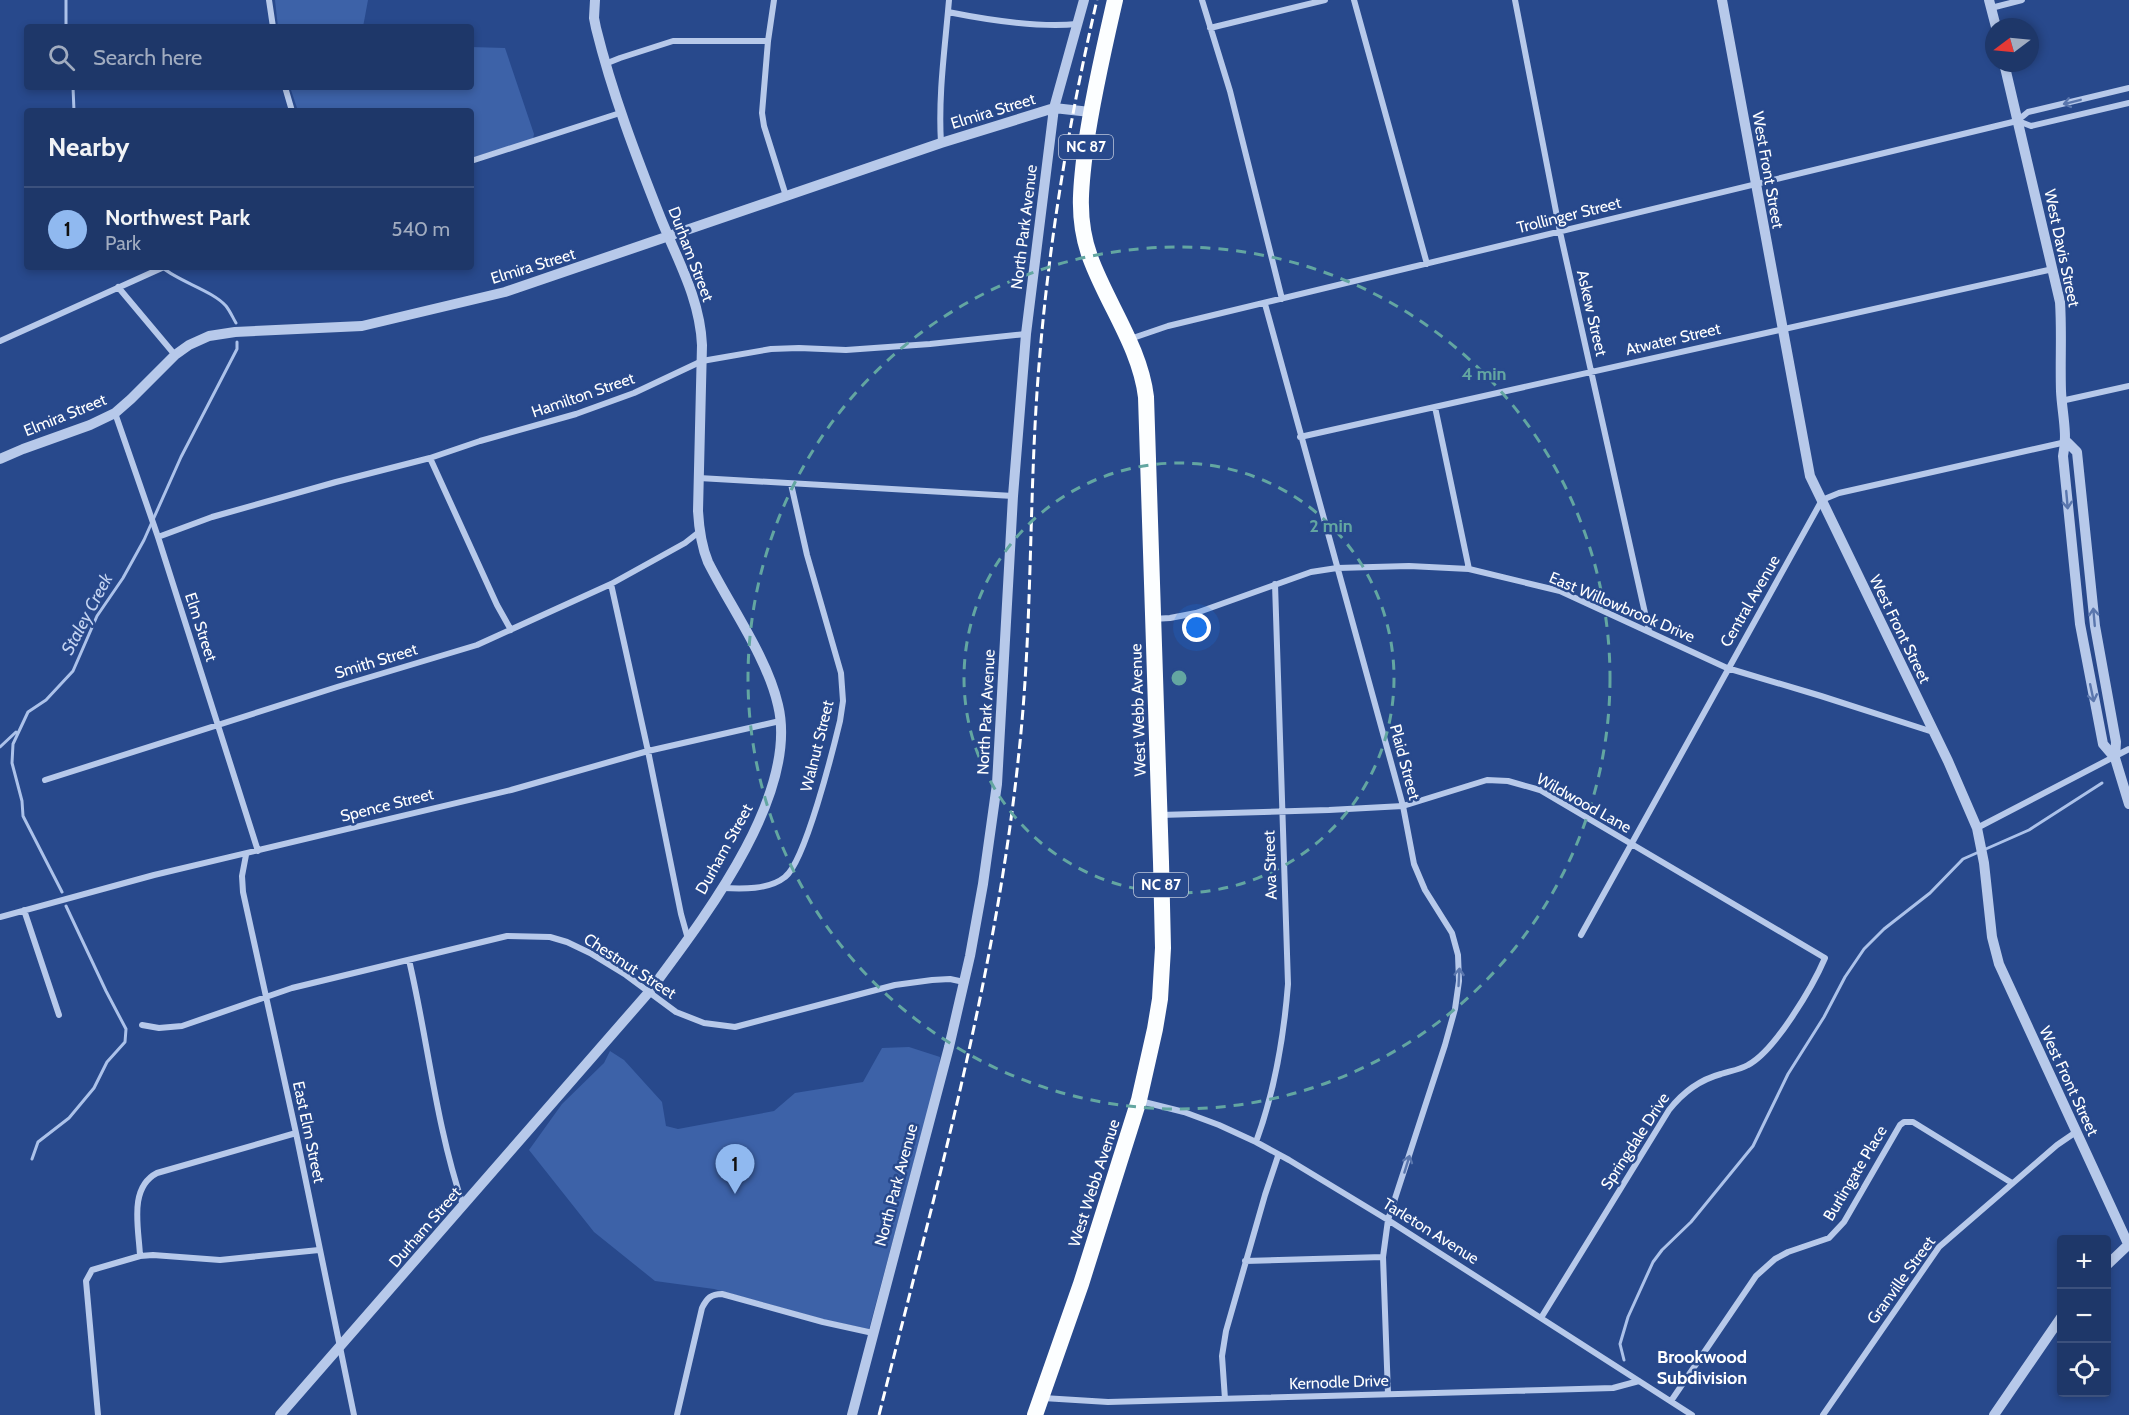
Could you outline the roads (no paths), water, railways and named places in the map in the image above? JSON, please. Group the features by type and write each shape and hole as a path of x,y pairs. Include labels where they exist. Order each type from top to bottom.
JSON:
{"highway":[{"name":"West Webb Avenue","path":"1035,1415 1081,1284 1139,1100 1155,1029 1161,980 1160,815 1146,398 1140,368 1094,266 1083,230 1080,209 1080,185 1090,112 1115,0"}],"street":[{"path":"269,0 273,24"},
{"name":"Durham Street","path":"280,1415 649,992 722,888 751,837 769,796 780,752 779,707 770,680 702,550 699,532 699,478 702,330 698,311 683,269 620,113 594,18 595,0"},
{"path":"774,0 762,113 786,197"},
{"path":"941,143 941,85 949,0"},
{"name":"North Park Avenue","path":"852,1415 949,1047 964,982 982,884 998,784 1013,496 1026,334 1054,108 1084,0"},
{"path":"1202,0 1230,92 1282,299"},
{"path":"1210,28 1325,0"},
{"path":"1354,0 1427,264"},
{"name":"Askew Street","path":"1515,0 1560,232 1649,631"},
{"name":"West Front Street","path":"1722,0 1810,476 1934,732 1977,828 1984,863 1992,937 1999,964 2129,1245"},
{"path":"1990,4 2022,0"},
{"path":"948,12 1058,26 1078,24"},
{"path":"605,64 673,41 768,41"},
{"name":"West Davis Street","path":"2006,72 2060,302 2061,401 2067,442 2078,452 2095,626 2116,742 2115,758 2129,804"},
{"path":"2129,88 2028,112 2018,121 2031,126 2129,103"},
{"path":"286,90 291,108"},
{"name":"Elmira Street","path":"0,459 90,425 115,413 175,355 189,345 209,336 235,332 362,326 505,292 941,143 1054,108 1090,112"},
{"path":"474,160 620,113"},
{"name":"Trollinger Street","path":"1128,339 1168,326 2018,121"},
{"name":"Atwater Street","path":"1300,437 2053,269"},
{"path":"0,340 157,270"},
{"path":"118,287 175,355"},
{"name":"Plaid Street","path":"1264,304 1403,806 1414,864 1425,890 1452,933 1458,955 1459,981 1455,1009 1388,1220 1383,1257 1388,1395"},
{"name":"Hamilton Street","path":"158,537 212,517 336,482 430,459 480,441 576,414 634,393 702,361 771,349 846,350 1026,334"},
{"path":"2061,401 2129,386"},
{"path":"1435,407 1469,569"},
{"name":"Elm Street","path":"115,413 158,537 258,851"},
{"path":"1822,500 1839,493 2067,442"},
{"path":"430,459 497,605 511,630"},
{"path":"699,478 1013,496"},
{"name":"Walnut Street","path":"722,888 759,887 785,878 791,872 802,851 840,721 843,700 841,673 807,555 791,484"},
{"name":"Central Avenue","path":"1581,935 1822,500"},
{"name":"Smith Street","path":"45,780 477,645 611,584 685,543 699,532"},
{"name":"East Willowbrook Drive","path":"1153,619 1196,613 1311,572 1337,568 1409,566 1469,569 1560,591 1727,668 1934,732"},
{"path":"611,584 688,939"},
{"name":"Ava Street","path":"1256,1142 1276,1063 1286,1011 1288,984 1275,584"},
{"name":"Spence Street","path":"0,917 154,875 246,855 511,790 648,751 780,721"},
{"path":"1977,828 2129,749"},
{"name":"Wildwood Lane","path":"1160,815 1403,806 1473,783 1487,780 1508,781 1540,790 1825,958"},
{"name":"East Elm Street","path":"246,855 242,876 243,892 296,1133 338,1348 354,1415"},
{"path":"24,910 59,1015"},
{"name":"Chestnut Street","path":"142,1025 159,1028 182,1026 258,1001 265,996 507,936 550,937 567,942 590,953 676,1012 704,1023 735,1027 895,986 932,980 964,982"},
{"name":"Springdale Drive","path":"1541,1318 1678,1098 1703,1080 1748,1065 1767,1050 1787,1025 1825,958"},
{"path":"409,960 444,1133 463,1205"},
{"name":"Tarleton Avenue","path":"1139,1100 1210,1122 1256,1142 1328,1183 1692,1415"},
{"name":"Burlingate Place","path":"1671,1401 1756,1276 1788,1252 1821,1242 1836,1232 1900,1125 1904,1122 1913,1122 2012,1183"},
{"name":"Granville Street","path":"1823,1415 1939,1247 2062,1141 2076,1132"},
{"path":"140,1256 137,1201 146,1180 157,1173 296,1133"},
{"path":"1225,1399 1222,1356 1226,1331 1278,1156"},
{"path":"2111,1261 2129,1245"},
{"path":"98,1415 86,1281 88,1275 97,1268 140,1256 167,1255 220,1260 319,1250"},
{"path":"1245,1261 1383,1257"},
{"path":"677,1415 702,1308 708,1298 715,1294 873,1333"},
{"path":"1994,1415 2057,1322"},
{"name":"Kernodle Drive","path":"1040,1398 1086,1402 1388,1395 1613,1388 1639,1381"}],"waterway":[{"name":"Staley Creek","path":"66,0 66,24"},
{"name":"Staley Creek","path":"73,90 74,108"},
{"name":"Staley Creek","path":"166,270 220,301 236,323"},
{"name":"Staley Creek","path":"62,892 23,816 22,801 12,763 13,744 28,712 46,700 73,671 97,616 123,578 144,540 181,457 237,349 237,342"},
{"path":"0,747 16,732"},
{"path":"1624,1360 1620,1344 1628,1317 1653,1262 1691,1222 1753,1146 1788,1074 1864,949 1884,929 1930,893 1963,859 2029,830 2102,783"},
{"name":"Staley Creek","path":"32,1159 38,1142 69,1118 94,1088 107,1062 125,1042 126,1029 66,906"}],"railway":[{"path":"879,1415 961,1086 995,920 1009,836 1023,707 1034,437 1046,293 1067,146 1097,0"}],"place":[{"name":"Northwest Park","path":"735,1194"}],"district":[{"name":"Brookwood Subdivision","path":"1702,1367"}]}
